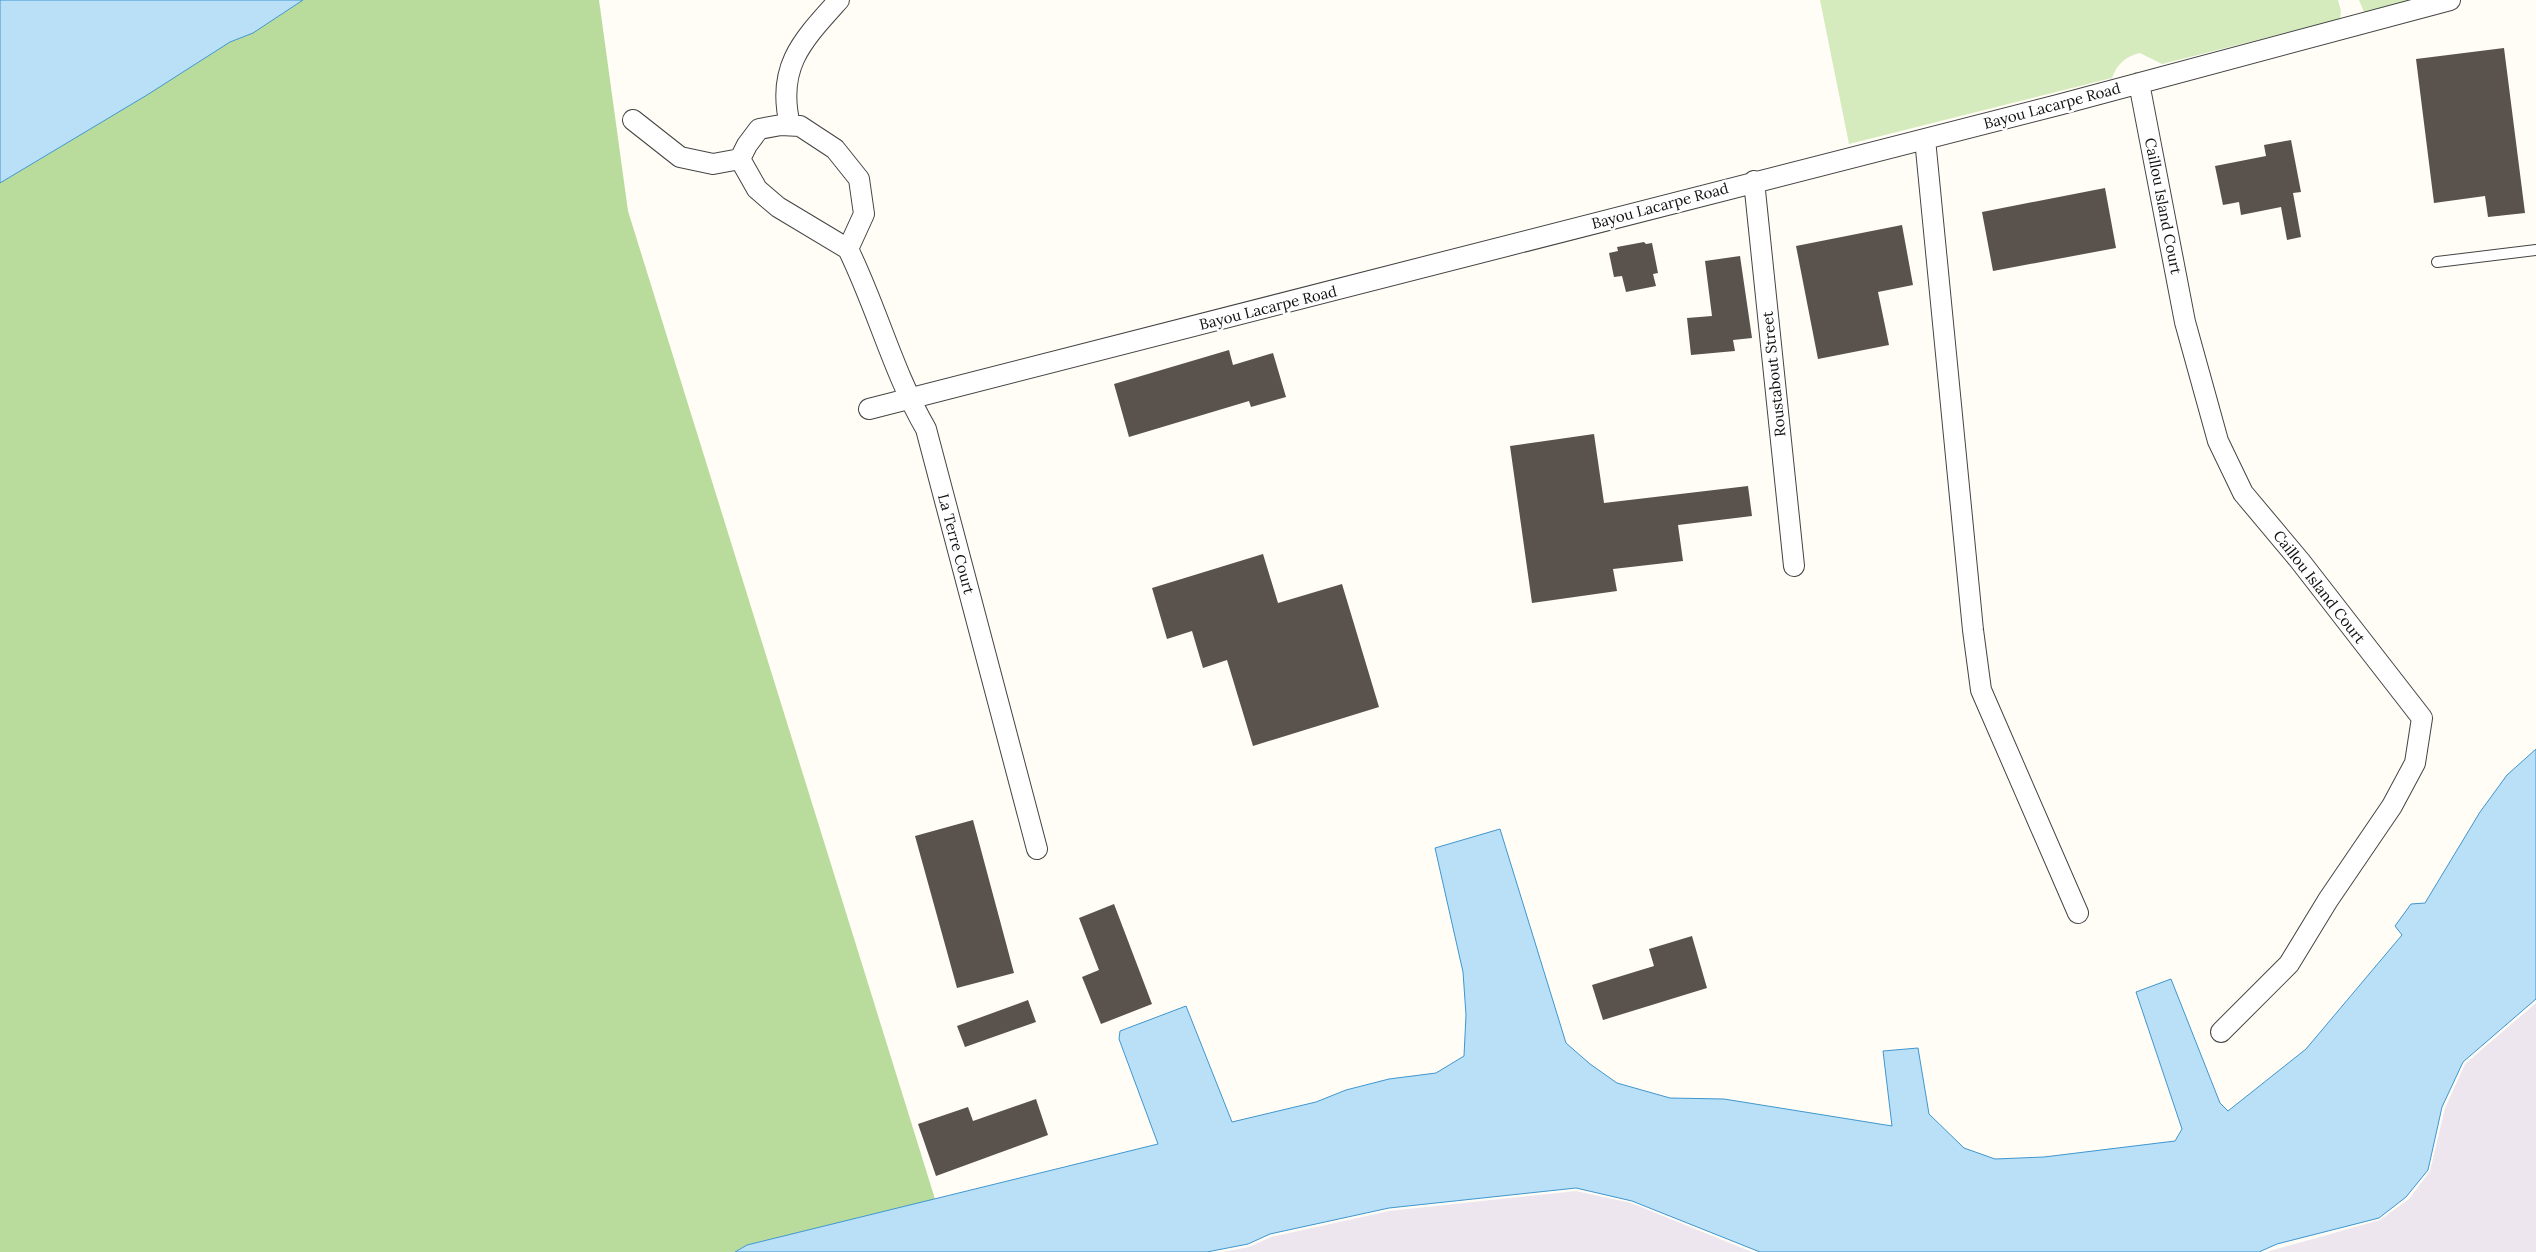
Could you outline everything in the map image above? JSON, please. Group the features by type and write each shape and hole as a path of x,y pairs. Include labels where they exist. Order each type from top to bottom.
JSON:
{"street":[{"path":"790,126 784,101 790,67 806,36 838,0"},
{"name":"Bayou Lacarpe Road","path":"869,409 910,400 1754,181 1925,139 2450,0"},
{"name":"Caillou Island Court","path":"2139,83 2185,322 2218,441 2243,493 2300,561 2422,718 2415,763 2392,806 2328,900 2289,964 2221,1032"},
{"path":"633,120 680,157 713,164 740,159"},
{"path":"800,126 835,149 859,179 864,214 848,249 778,207 757,189 740,159 747,144 759,129 800,126"},
{"path":"1925,139 1972,620 1981,690 2078,913"},
{"name":"Roustabout Street","path":"1754,181 1794,566"},
{"name":"La Terre Court","path":"848,249 860,274 910,400 926,429 1037,849"}],"lane":[{"path":"2437,262 2536,250"}],"shaded area":[{"path":"2536,1003 2536,1252 2266,1252 2380,1220 2409,1199 2430,1171 2445,1108 2465,1064"},
{"path":"1576,1191 1631,1203 1752,1252 1222,1252 1249,1247 1271,1237 1389,1211"}],"green space":[{"path":"303,0 599,0 628,211 935,1199 747,1245 735,1252 0,1252 0,183 147,95 230,42 253,33"},
{"path":"1820,0 2338,0 2341,11 2340,19 2162,64 2140,53 2130,56 2123,61 2112,78 1849,144"},
{"path":"2359,0 2412,0 2364,12"}],"water":[{"path":"0,0 303,0 253,33 230,42 147,95 0,183"},
{"path":"2536,749 2536,999 2463,1062 2442,1107 2428,1170 2406,1197 2379,1218 2277,1244 2259,1252 1760,1252 1632,1201 1576,1188 1389,1208 1270,1234 1248,1244 1207,1252 735,1252 747,1245 1158,1144 1119,1039 1120,1031 1186,1006 1232,1122 1316,1102 1346,1090 1389,1079 1436,1073 1464,1056 1466,1015 1463,972 1435,848 1500,829 1566,1043 1590,1064 1617,1083 1670,1098 1724,1099 1892,1126 1883,1051 1918,1048 1929,1114 1964,1148 1995,1159 2044,1157 2175,1141 2182,1129 2136,992 2171,979 2220,1103 2228,1111 2306,1049 2402,935 2395,926 2411,904 2425,903 2480,812 2507,775"}],"building":[{"path":"2504,48 2525,213 2488,217 2485,196 2434,203 2416,59"},
{"path":"2291,140 2301,192 2293,193 2301,237 2287,240 2281,207 2241,215 2239,202 2223,205 2215,166 2266,156 2264,145"},
{"path":"2105,188 2116,248 1993,271 1982,212"},
{"path":"1902,225 1913,285 1878,292 1889,345 1818,359 1796,246"},
{"path":"1644,242 1646,244 1652,243 1658,273 1653,274 1656,286 1626,292 1622,276 1614,277 1609,253 1618,251 1617,247"},
{"path":"1740,256 1752,338 1733,340 1735,351 1691,355 1687,318 1712,316 1705,261"},
{"path":"1229,350 1233,365 1273,353 1286,397 1251,407 1249,401 1129,437 1114,384"},
{"path":"1594,434 1604,503 1748,486 1752,516 1678,525 1683,561 1613,569 1617,591 1532,603 1510,446"},
{"path":"1263,554 1278,603 1342,584 1379,707 1253,746 1227,660 1203,668 1192,631 1167,639 1152,588"},
{"path":"973,820 1014,973 957,988 915,836"},
{"path":"1114,904 1152,1004 1101,1024 1082,977 1099,970 1079,918"},
{"path":"1692,936 1707,988 1603,1020 1592,985 1654,966 1649,949"},
{"path":"1028,1000 1036,1022 965,1047 957,1026"},
{"path":"1036,1099 1048,1135 936,1176 918,1124 968,1107 973,1121"}]}
